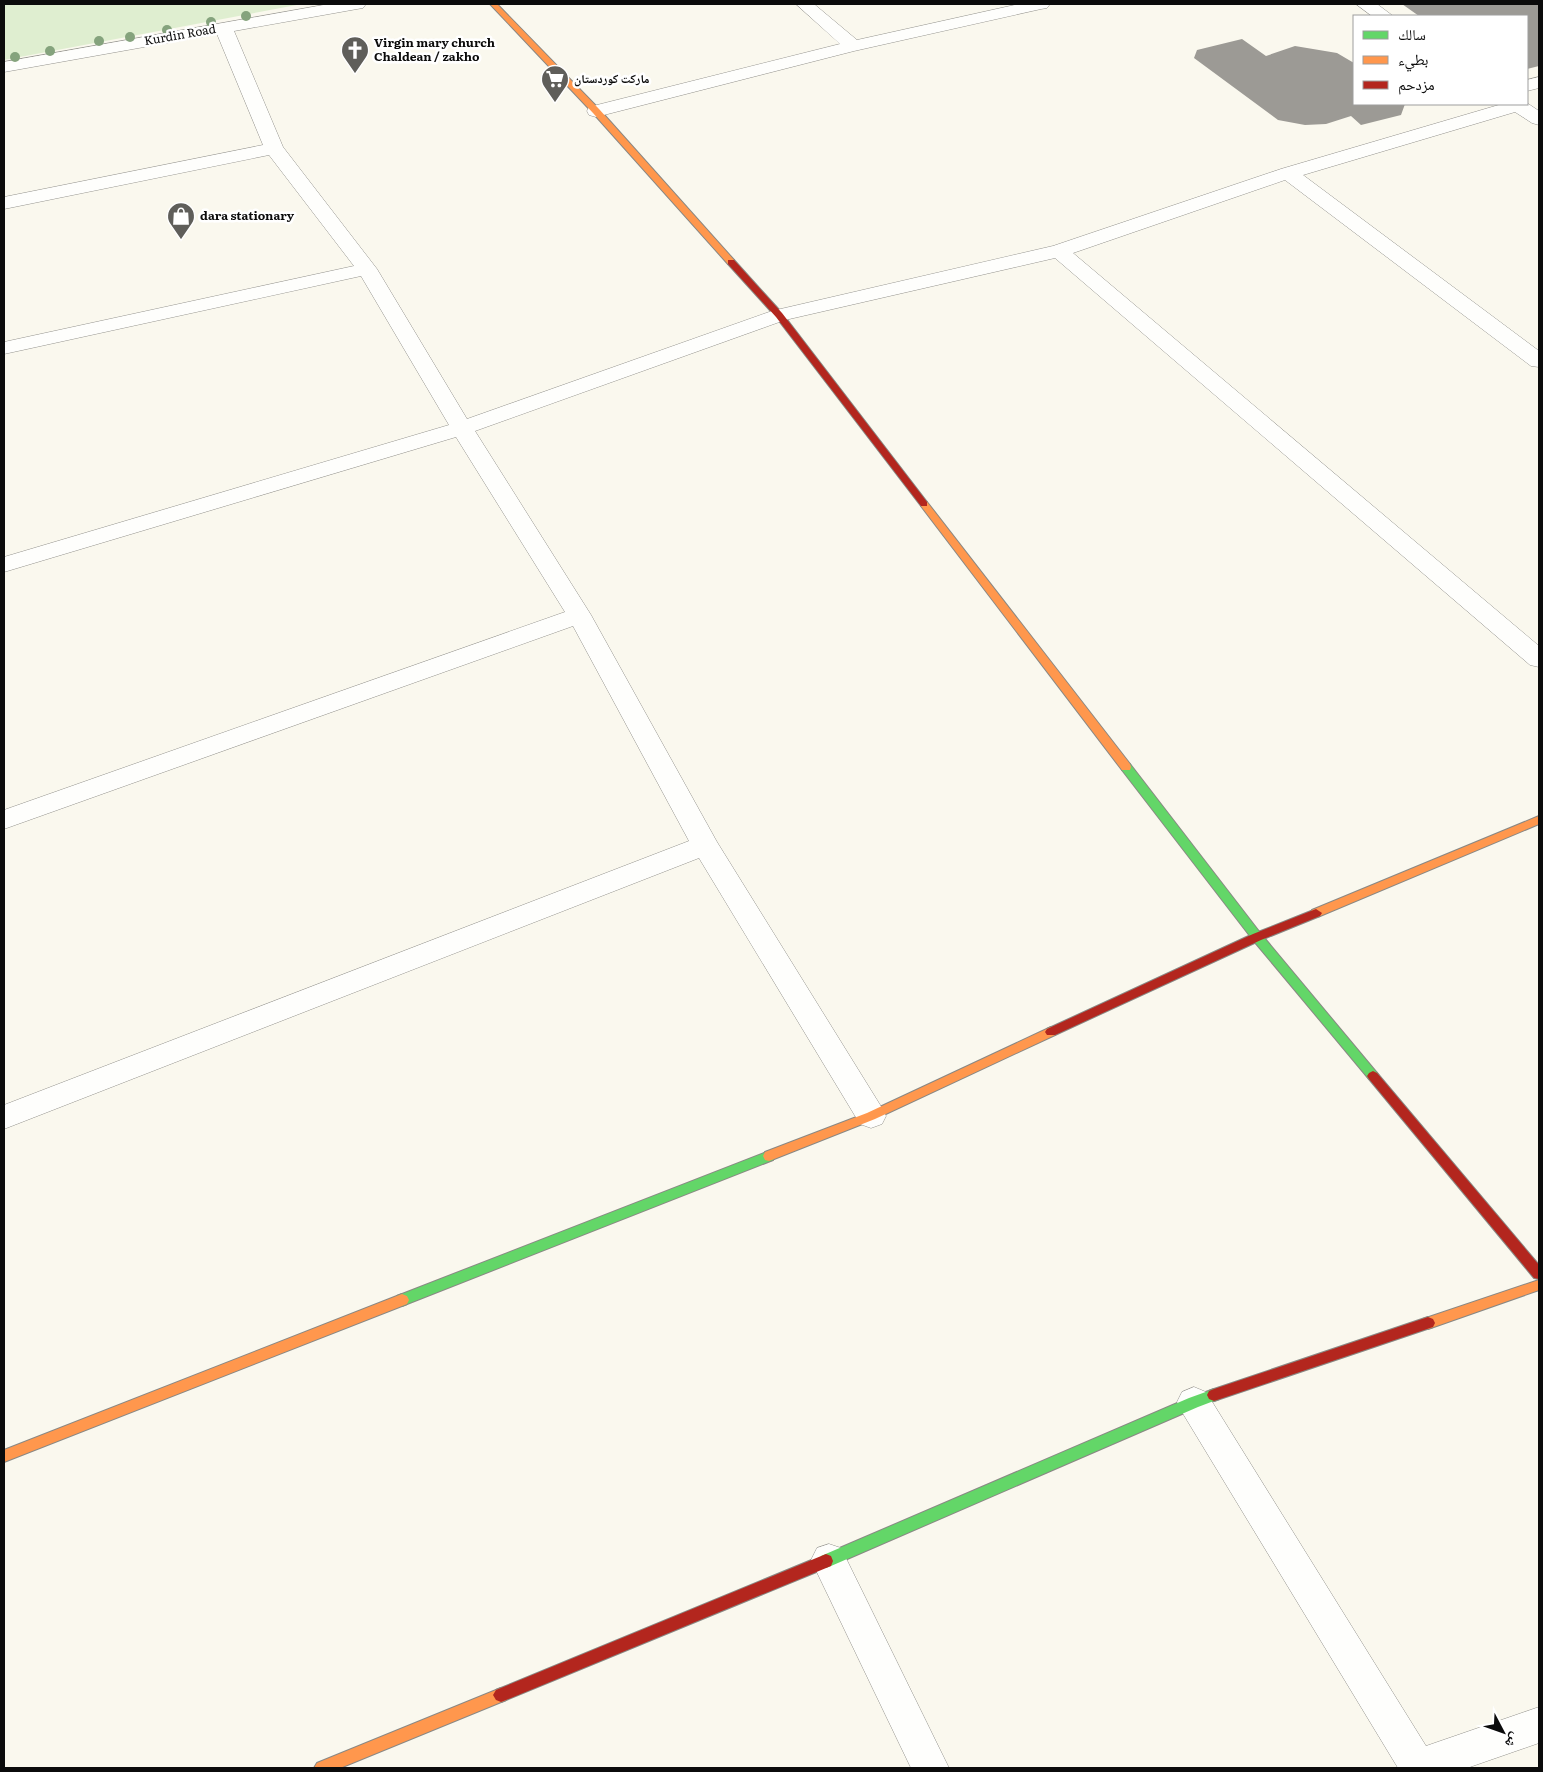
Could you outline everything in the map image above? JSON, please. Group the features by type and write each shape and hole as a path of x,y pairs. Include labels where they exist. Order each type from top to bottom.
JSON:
{"main road":[{"path":"493,4 596,110 780,315 1257,936 1539,1274"},
{"path":"4,1456 872,1116 1257,936 1539,820"},
{"path":"322,1768 358,1762 1194,1402 1539,1285"}],"street":[{"name":"Kurdin Road","path":"4,67 356,4"},
{"path":"804,4 853,46"},
{"path":"596,110 853,46 1041,4"},
{"path":"1365,4 1382,15"},
{"path":"223,27 274,148 367,268 462,428 579,615 705,845 872,1116"},
{"path":"4,565 462,428 780,315 1059,251 1288,173 1514,105"},
{"path":"1518,105 1539,119"},
{"path":"4,203 274,148"},
{"path":"1288,173 1539,361"},
{"path":"1059,251 1539,659"},
{"path":"4,348 367,268"},
{"path":"4,820 579,615"},
{"path":"4,1117 705,845"},
{"path":"1194,1402 1418,1767 1539,1725"},
{"path":"829,1560 930,1768"}],"green space":[{"path":"4,4 302,4 4,60"}],"building":[{"path":"1402,4 1539,4 1539,66 1528,69 1528,15 1418,15"},
{"path":"1242,39 1266,56 1295,46 1337,53 1353,62 1353,105 1405,105 1401,115 1361,125 1351,116 1326,124 1305,125 1278,120 1194,58 1197,50"}],"traffic: fast":[{"path":"1126,767 1257,937 1373,1076"},
{"path":"402,1300 769,1156"},
{"path":"826,1561 1214,1395"}],"traffic: slow":[{"path":"493,4 596,111 731,262"},
{"path":"924,504 1126,767"},
{"path":"1316,913 1539,820"},
{"path":"769,1156 871,1116 1051,1032"},
{"path":"1428,1323 1539,1285"},
{"path":"4,1456 402,1300"},
{"path":"322,1768 501,1695"}],"traffic: jam":[{"path":"731,262 779,315 924,504"},
{"path":"1051,1032 1257,937 1316,913"},
{"path":"1373,1076 1539,1274"},
{"path":"1214,1395 1428,1323"},
{"path":"501,1695 826,1561"}],"place":[{"name":"Virgin mary church Chaldean / zakho","path":"355,74"},
{"name":"ماركت كوردستان","path":"555,103"},
{"name":"dara stationary","path":"181,240"}]}
